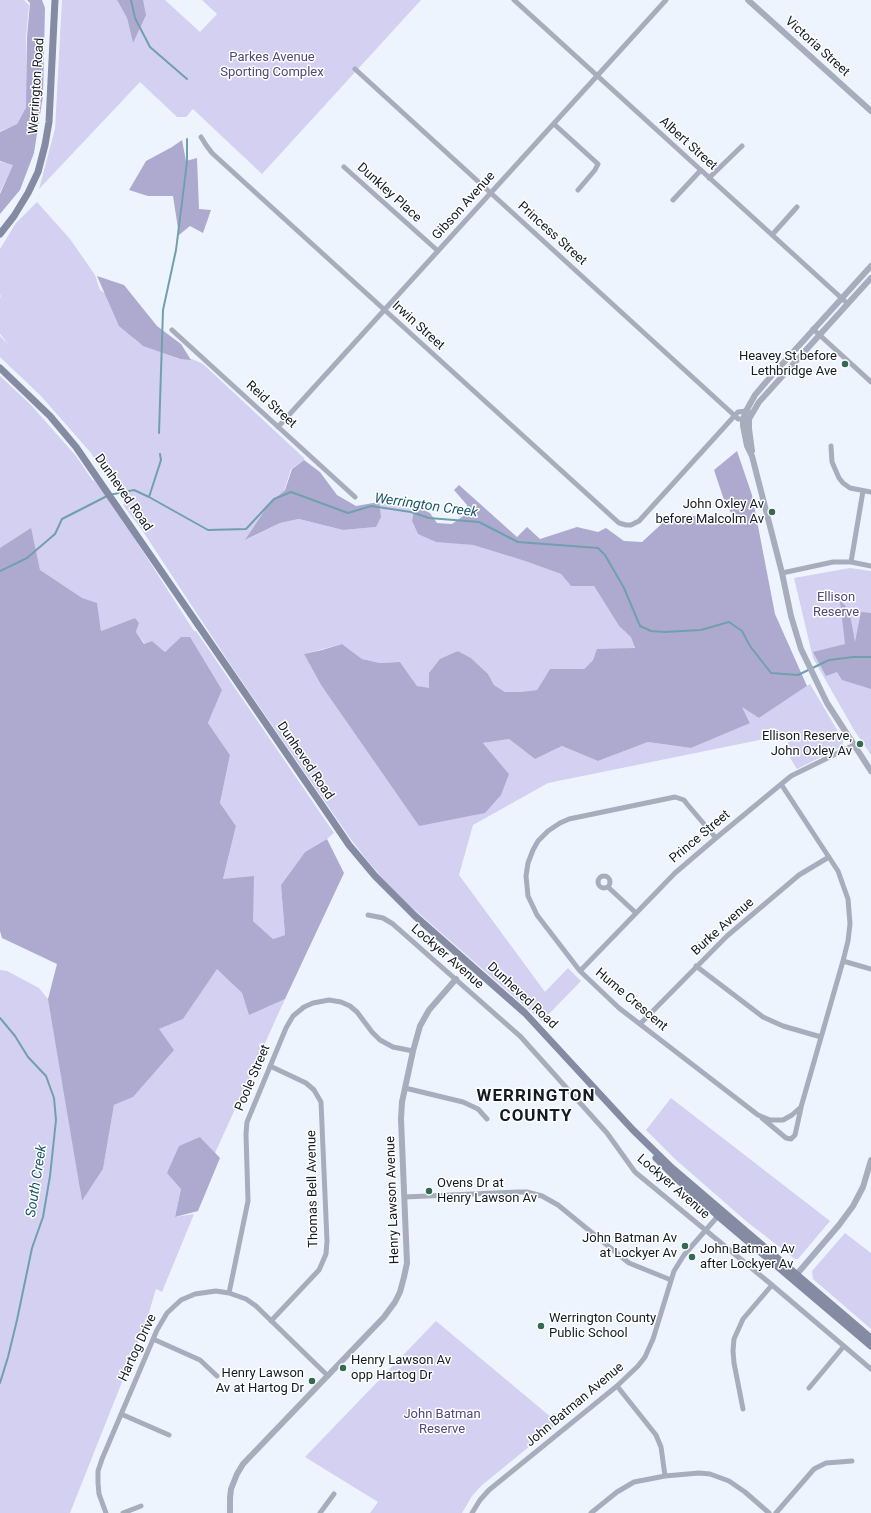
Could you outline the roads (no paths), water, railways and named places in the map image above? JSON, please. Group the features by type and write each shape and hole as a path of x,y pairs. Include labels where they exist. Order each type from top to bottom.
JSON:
{"main road":[{"name":"Werrington Road","path":"0,234 14,216 28,193 38,172 45,145 49,115 55,0"},
{"name":"Dunheved Road","path":"0,368 54,421 76,447 325,811 361,861 401,903 525,1013 633,1130 732,1220 871,1338"},
{"name":"Dunheved Road","path":"633,1130 640,1141 666,1169 718,1216 786,1272 871,1346"},
{"path":"710,1200 718,1216 732,1220"},
{"path":"786,1272 797,1274 800,1285"}],"street":[{"name":"Albert Street","path":"514,0 848,304"},
{"name":"Gibson Avenue","path":"278,427 666,0"},
{"name":"Victoria Street","path":"748,0 871,111"},
{"name":"Princess Street","path":"355,69 738,419 748,416"},
{"path":"554,124 598,164 596,170 578,190"},
{"name":"Irwin Street","path":"202,137 212,153 616,521 626,525 635,524 639,521 735,416"},
{"path":"709,178 742,146"},
{"name":"Dunkley Place","path":"344,167 438,252"},
{"path":"673,200 700,170"},
{"path":"772,235 797,208"},
{"path":"871,266 813,329 755,396 748,416 745,436 747,446 752,456 782,573 791,616 805,659 827,702 871,771"},
{"path":"748,416 769,389 871,278"},
{"path":"813,329 871,382"},
{"name":"Reid Street","path":"172,330 355,497"},
{"path":"735,416 738,412 748,416"},
{"path":"831,446 832,462 840,481 850,488 871,492"},
{"path":"851,562 863,491"},
{"path":"782,573 828,563 851,562 871,566"},
{"name":"Prince Street","path":"580,971 679,869 781,784 791,776 854,745"},
{"name":"Hume Crescent","path":"716,838 684,800 675,797 569,819 556,825 536,844 528,863 526,881 528,896 537,915 580,971 619,1008 786,1138 791,1139 795,1135 801,1107 843,961 849,933 849,907 841,878 781,784"},
{"name":"Burke Avenue","path":"640,1024 726,936 793,880 828,857"},
{"path":"608,887 636,913"},
{"name":"Lockyer Avenue","path":"368,914 383,918 393,924 520,1036 607,1133 635,1172 772,1285 871,1370"},
{"path":"843,961 871,969"},
{"path":"696,966 763,1017 783,1026 821,1037"},
{"name":"Henry Lawson Avenue","path":"230,1513 231,1489 243,1464 384,1317 392,1307 400,1292 406,1263 405,1197 401,1119 402,1102 418,1031 426,1015 456,979"},
{"name":"Poole Street","path":"230,1292 248,1201 247,1122 286,1028 293,1016 304,1007 323,1000 335,1001 350,1006 360,1015 372,1032 380,1040 393,1047 413,1051"},
{"name":"Thomas Bell Avenue","path":"270,1066 306,1083 314,1090 321,1102 327,1241 326,1254 319,1270 271,1320"},
{"path":"405,1088 463,1102 478,1109 487,1119"},
{"name":"Hume Crescent","path":"758,1116 770,1120 784,1120 801,1107"},
{"path":"797,1274 839,1225 853,1206 863,1187 871,1160"},
{"path":"405,1197 518,1192 527,1192 542,1196 558,1205 630,1264 671,1280"},
{"name":"John Batman Avenue","path":"472,1513 480,1500 489,1490 617,1386 638,1366 650,1346 671,1280 680,1260 718,1216"},
{"path":"743,1409 734,1363 734,1339 744,1319 772,1285"},
{"name":"Hartog Drive","path":"106,1513 99,1494 98,1471 104,1454 153,1339 164,1317 170,1309 182,1300 196,1294 206,1292 230,1292 251,1303 271,1320 328,1376"},
{"path":"153,1339 200,1360 217,1376"},
{"path":"809,1388 844,1346"},
{"path":"617,1386 656,1435 661,1447 665,1476"},
{"path":"121,1414 169,1435"},
{"path":"776,1513 814,1469 826,1464 852,1461"},
{"path":"591,1513 628,1485 642,1480 665,1476 699,1473 720,1477 737,1486 769,1513"},
{"path":"320,1513 334,1494"},
{"path":"123,1513 141,1506"}],"waterway":[{"path":"131,0 135,18 150,47 187,79"},
{"path":"159,433 163,310 176,250 187,162 187,139"},
{"path":"149,497 161,460 160,454"},
{"name":"Werrington Creek","path":"0,571 27,558 55,534 62,519 109,495 134,490 208,530 246,529 274,499 291,492 348,513 371,506 411,512 429,518 479,522 518,542 598,548 605,555 624,588 640,626 651,631 665,632 701,630 729,622 742,631 750,646 771,673 798,675 829,660 853,657 871,657"},
{"name":"South Creek","path":"0,1018 15,1036 28,1057 46,1076 54,1098 56,1120 50,1176 43,1217 32,1248 17,1320 0,1383"}],"place":[{"name":"Heavey St before Lethbridge Ave","path":"845,364"},
{"name":"John Oxley Av before Malcolm Av","path":"772,512"},
{"name":"Ellison Reserve, John Oxley Av","path":"860,744"},
{"name":"Ovens Dr at Henry Lawson Av","path":"429,1191"},
{"name":"John Batman Av at Lockyer Av","path":"685,1246"},
{"name":"John Batman Av after Lockyer Av","path":"692,1257"},
{"name":"Werrington County Public School","path":"541,1326"},
{"name":"Henry Lawson Av opp Hartog Dr","path":"343,1368"},
{"name":"Henry Lawson Av at Hartog Dr","path":"312,1381"}],"district":[{"name":"WERRINGTON COUNTY","path":"536,1107"}],"park label":[{"name":"Parkes Avenue Sporting Complex","path":"272,66"},
{"name":"Ellison Reserve","path":"836,606"},
{"name":"John Batman Reserve","path":"442,1422"}]}
